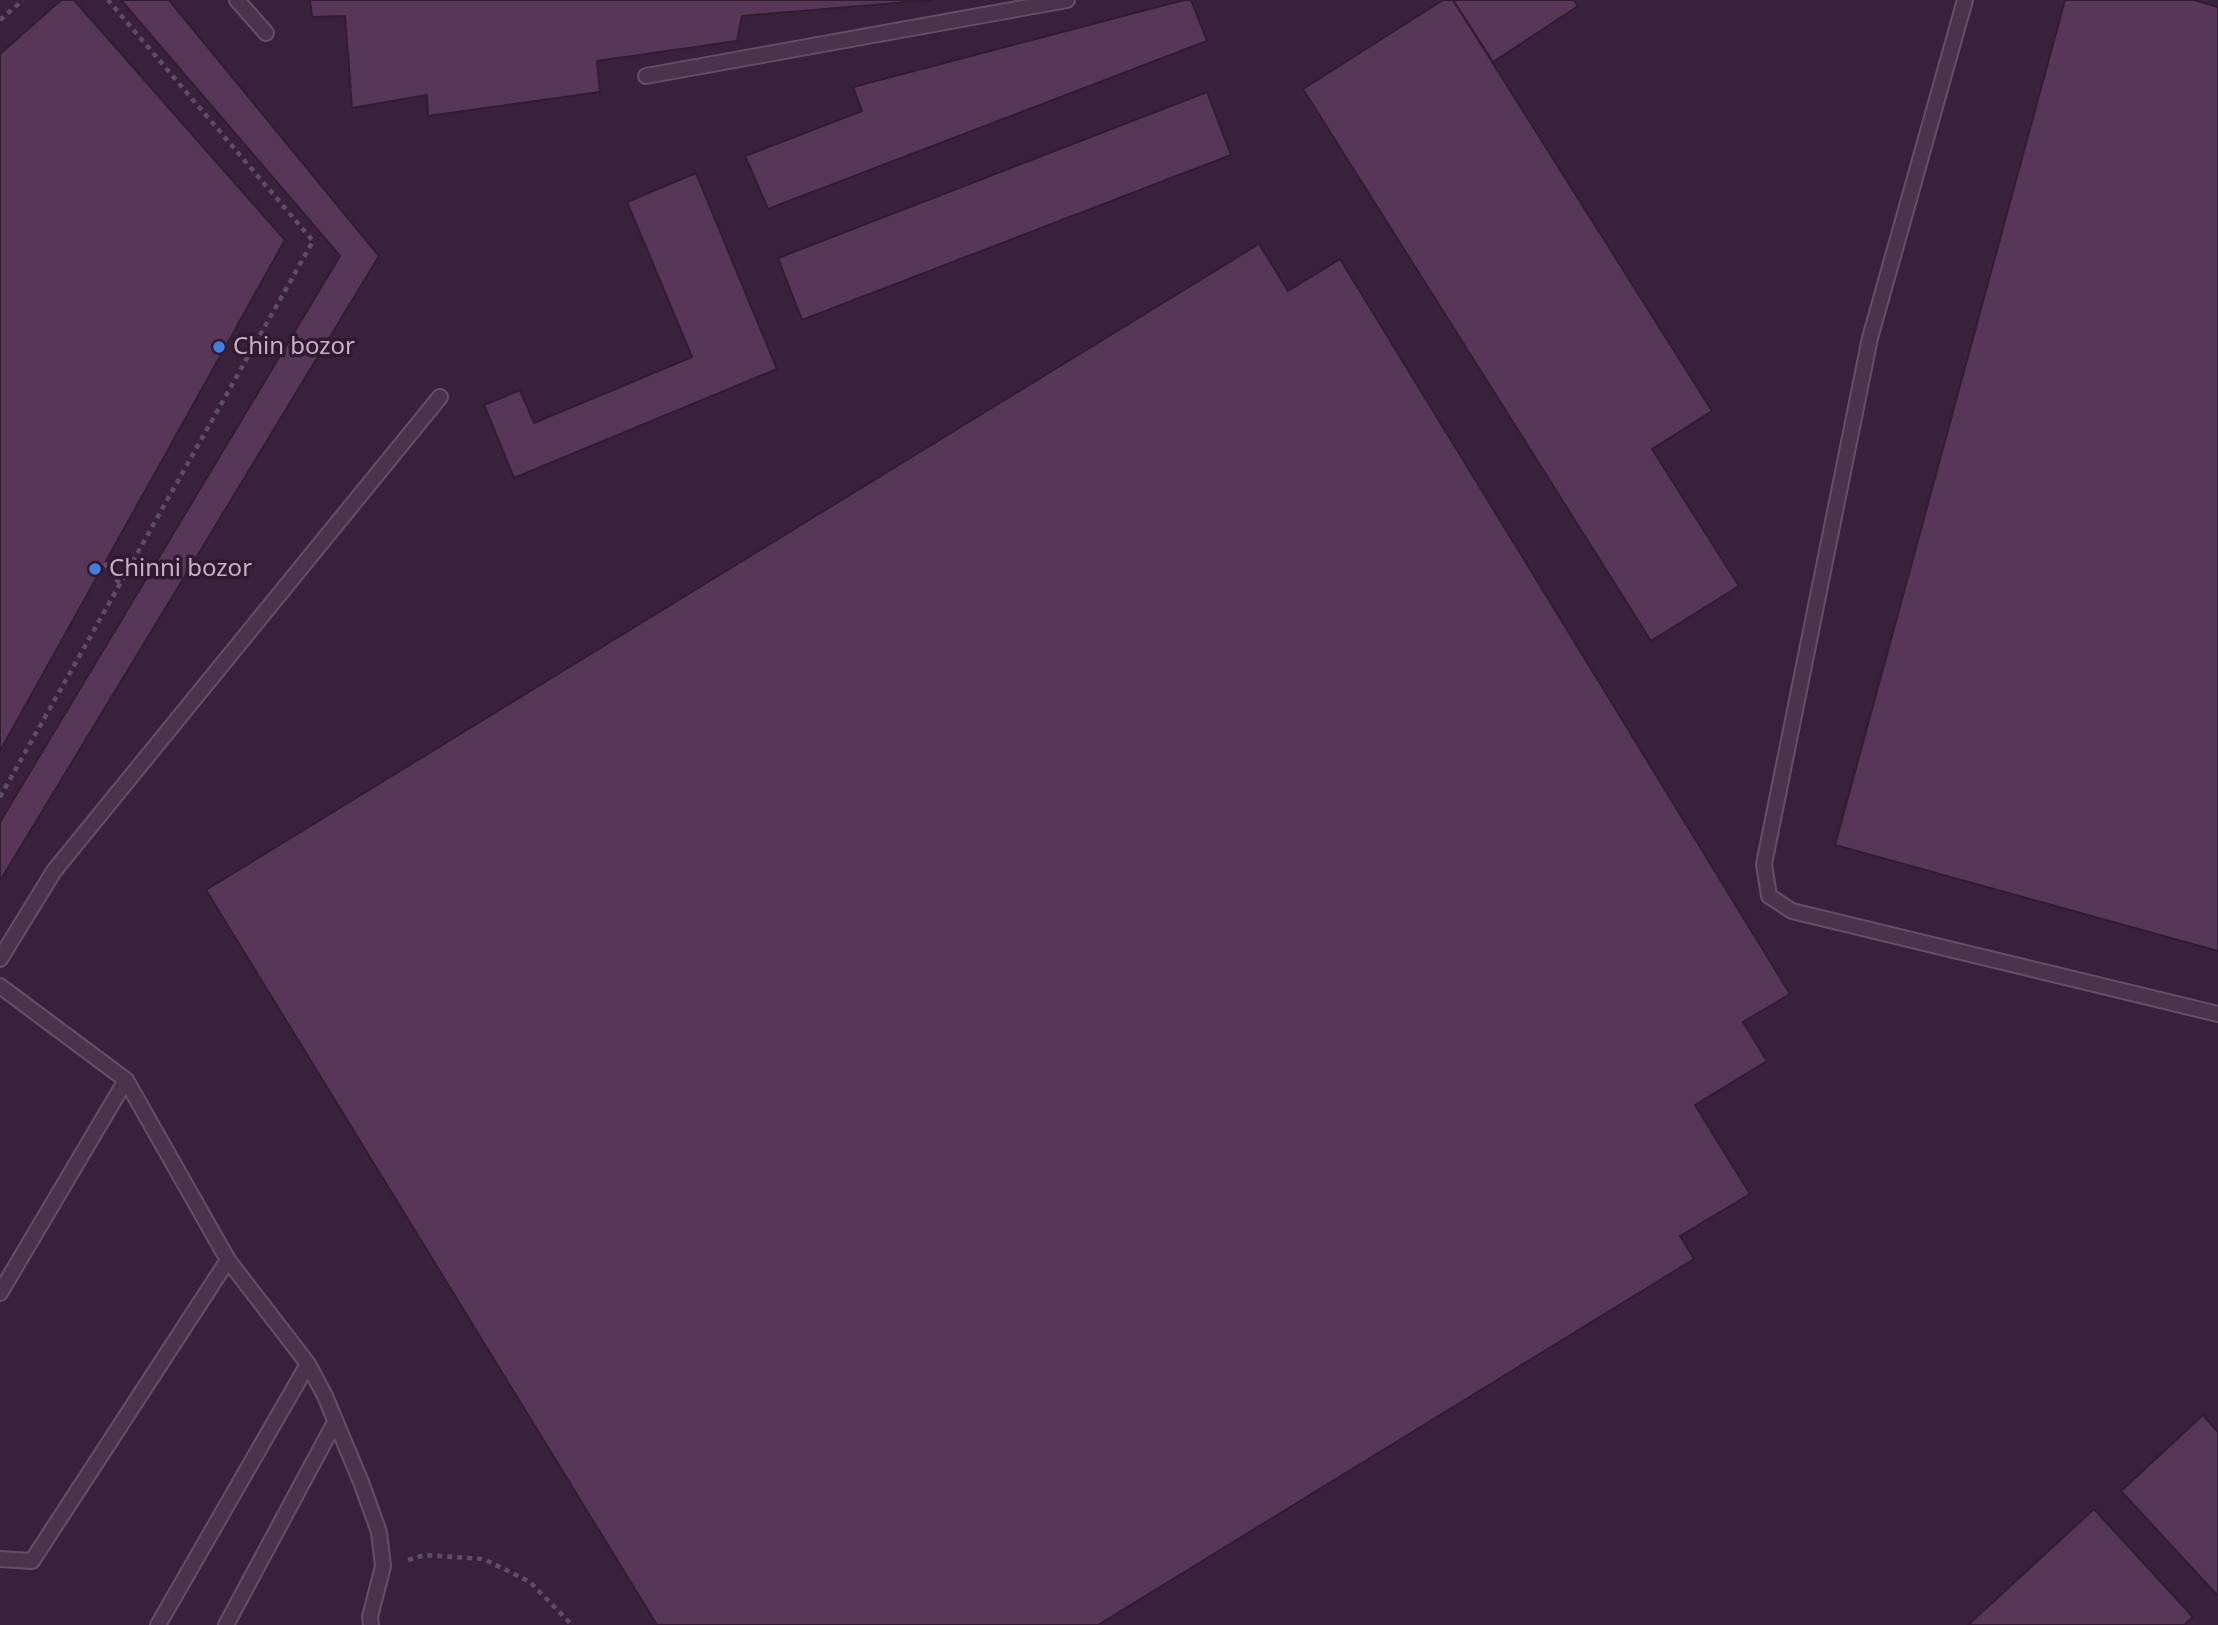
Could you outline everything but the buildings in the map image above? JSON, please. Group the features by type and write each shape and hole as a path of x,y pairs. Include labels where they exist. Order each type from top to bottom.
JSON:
{"lane":[{"path":"237,0 266,33"},
{"path":"646,76 1068,0"},
{"path":"1965,0 1870,338 1764,864 1769,896 1792,911 2218,1014"},
{"path":"0,959 54,871 440,397"},
{"path":"0,986 126,1080 228,1260 307,1364 325,1396 379,1532 383,1566 370,1617 371,1625"},
{"path":"0,1293 126,1080"},
{"path":"0,1559 32,1561 228,1260"},
{"path":"158,1625 307,1364"},
{"path":"226,1625 335,1422"}],"path":[{"path":"0,20 23,0"},
{"path":"0,797 313,241 107,0"},
{"path":"104,564 120,584"},
{"path":"383,1566 425,1555 484,1559 530,1582 572,1625"}],"place":[{"name":"Chin bozor","path":"219,347"},
{"name":"Chinni bozor","path":"95,569"}]}
